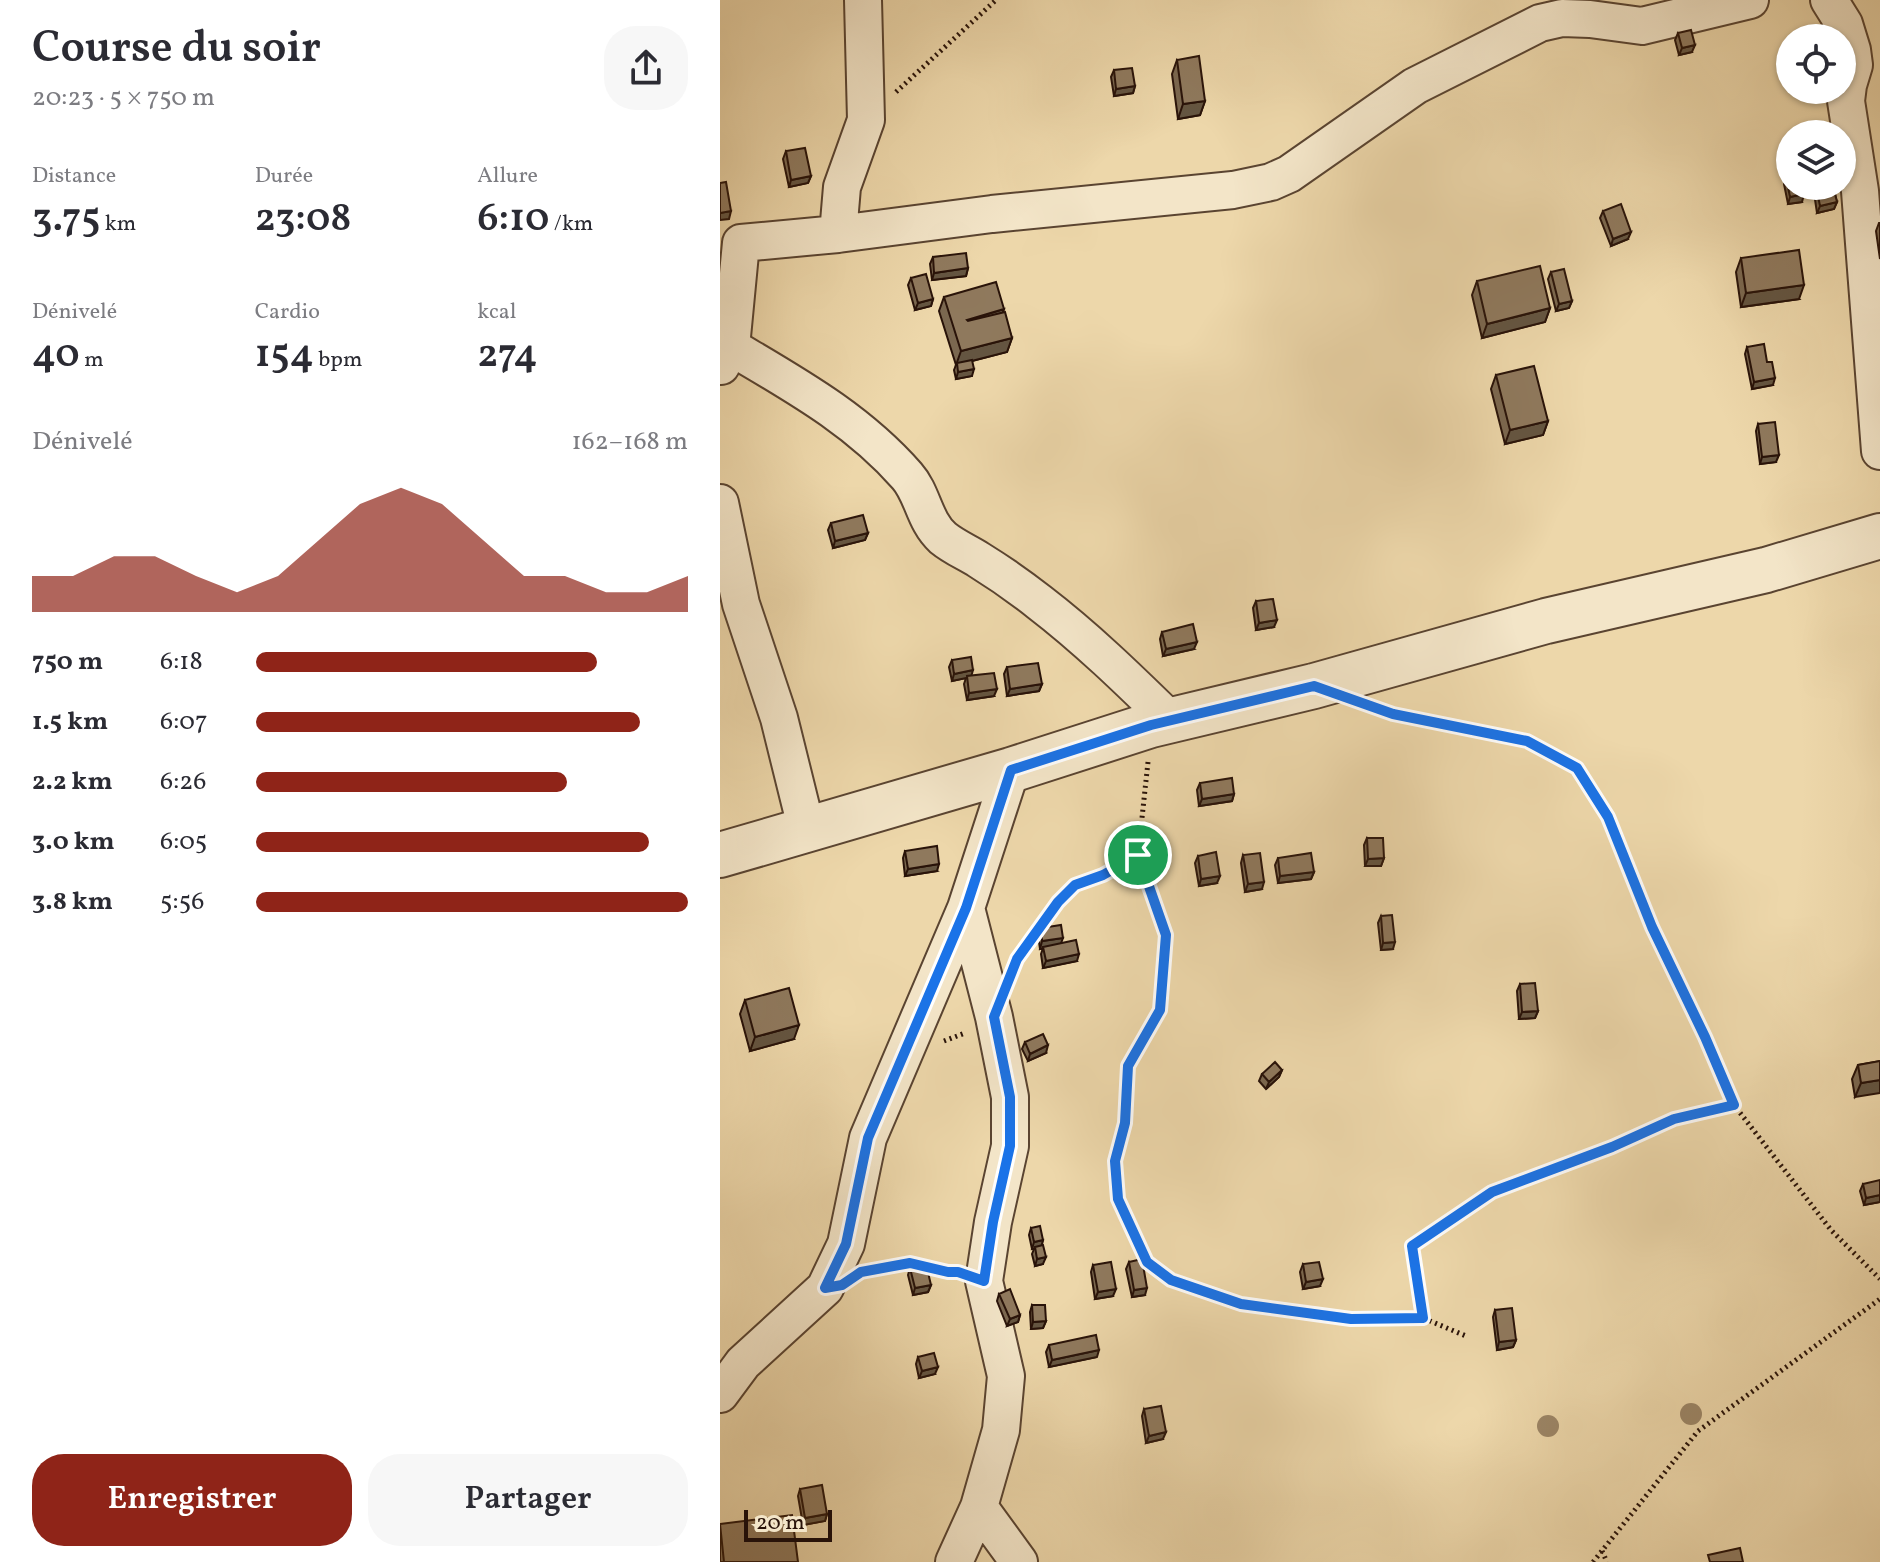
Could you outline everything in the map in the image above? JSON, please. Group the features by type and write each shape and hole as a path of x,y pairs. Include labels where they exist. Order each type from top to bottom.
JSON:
{"street":[{"path":"838,234 842,187 866,120 863,0"},
{"path":"1161,722 1120,671 1039,602 943,538 929,522 910,479 881,449 833,409 726,357 730,243 1233,190 1271,182 1315,157 1415,86 1540,23 1562,18 1642,26 1750,0"},
{"path":"1829,0 1844,24 1854,65 1846,101 1860,191 1880,451"},
{"path":"720,503 741,604 779,718 807,831"},
{"path":"720,855 1011,770 1161,722 1314,686 1546,621 1766,570 1880,536"},
{"path":"720,1394 743,1363 825,1288 846,1244 868,1138 966,908 1011,770"},
{"path":"954,1562 979,1507 1001,1430 1006,1376 984,1281 1010,1146 1010,1097 994,1017 966,908"},
{"path":"979,1507 1019,1562"}],"path":[{"path":"866,120 996,0"},
{"path":"1367,704 1393,714 1527,741 1577,768 1608,817 1652,927 1734,1105 1831,1230 1880,1279"},
{"path":"1161,722 1138,855 1166,935 1160,1010 1128,1066 1125,1123 1115,1161 1118,1199 1147,1262 1171,1280 1241,1304 1351,1319 1423,1318 1466,1336"},
{"path":"994,1017 1017,959 1058,902 1075,885 1103,875 1138,855"},
{"path":"1423,1318 1412,1246 1492,1192 1612,1147 1674,1119 1734,1105"},
{"path":"825,1288 842,1285 861,1272 910,1263 958,1272 984,1281"},
{"path":"1593,1562 1698,1431 1880,1299"},
{"path":"1602,1551 1607,1562"}],"building":[{"path":"1691,30 1695,45 1682,48 1678,33"},
{"path":"1199,56 1205,101 1183,104 1177,60"},
{"path":"1132,68 1135,86 1116,89 1114,70"},
{"path":"805,148 811,176 791,180 786,151"},
{"path":"726,182 731,211 720,213 720,183"},
{"path":"1819,200 1836,200 1837,202 1820,206"},
{"path":"1621,204 1631,232 1613,239 1603,211"},
{"path":"1799,250 1804,285 1746,293 1741,258"},
{"path":"966,253 968,268 934,273 933,257"},
{"path":"1540,266 1550,308 1487,324 1477,281"},
{"path":"1564,269 1572,301 1559,304 1551,272"},
{"path":"926,274 933,299 918,303 911,278"},
{"path":"996,282 1004,309 967,320 1005,312 1012,338 961,351 944,297"},
{"path":"1764,344 1767,362 1772,362 1775,378 1754,382 1747,347"},
{"path":"972,360 974,369 958,372 957,363"},
{"path":"1534,366 1548,421 1510,430 1496,375"},
{"path":"1775,422 1779,455 1762,457 1758,424"},
{"path":"863,515 868,533 835,541 831,523"},
{"path":"1273,599 1277,620 1259,623 1256,601"},
{"path":"1193,624 1197,642 1166,649 1162,632"},
{"path":"971,657 973,670 954,674 952,660"},
{"path":"1038,663 1042,684 1010,689 1007,667"},
{"path":"994,673 997,689 969,693 967,676"},
{"path":"1232,778 1234,794 1202,799 1200,783"},
{"path":"1367,838 1383,838 1384,858 1368,859"},
{"path":"937,846 939,864 908,869 905,851"},
{"path":"1216,852 1220,876 1201,879 1198,856"},
{"path":"1260,853 1264,882 1248,884 1243,855"},
{"path":"1311,853 1314,872 1280,876 1278,858"},
{"path":"1392,915 1395,942 1383,943 1381,916"},
{"path":"1061,925 1063,938 1042,941 1041,928"},
{"path":"1076,940 1079,954 1046,961 1043,947"},
{"path":"1535,983 1538,1011 1522,1012 1520,984"},
{"path":"789,988 799,1025 755,1037 745,1000"},
{"path":"1043,1034 1048,1045 1030,1054 1025,1042"},
{"path":"1880,1061 1880,1080 1861,1083 1858,1065"},
{"path":"1275,1062 1282,1070 1269,1082 1262,1074"},
{"path":"1880,1180 1880,1195 1866,1198 1863,1184"},
{"path":"1040,1226 1043,1240 1034,1242 1031,1228"},
{"path":"1043,1245 1046,1257 1037,1259 1035,1247"},
{"path":"1142,1259 1147,1288 1134,1290 1129,1262"},
{"path":"1111,1262 1116,1289 1098,1292 1093,1265"},
{"path":"1319,1262 1323,1279 1306,1282 1303,1264"},
{"path":"926,1264 931,1285 915,1288 910,1268"},
{"path":"1010,1289 1020,1315 1010,1319 999,1294"},
{"path":"1032,1305 1045,1305 1046,1321 1033,1322"},
{"path":"1512,1308 1516,1340 1499,1342 1495,1310"},
{"path":"1096,1335 1099,1350 1052,1360 1049,1345"},
{"path":"934,1353 938,1367 922,1371 918,1357"},
{"path":"1161,1406 1166,1432 1149,1436 1144,1409"},
{"path":"822,1485 827,1514 805,1518 800,1489"},
{"path":"792,1515 798,1562 724,1562 720,1524"},
{"path":"1740,1548 1743,1562 1710,1562 1708,1555"}],"route":[{"path":"1314,686 1393,714 1527,741 1577,768 1608,817 1652,927 1734,1105 1674,1119 1612,1147 1492,1192 1412,1246 1423,1318 1351,1319 1241,1304 1171,1280 1147,1262 1118,1199 1115,1161 1125,1123 1128,1066 1160,1010 1166,935 1138,855 1103,875 1075,885 1058,902 1017,959 994,1017 1010,1097 1010,1146 984,1281 958,1272 910,1263 861,1272 842,1285 825,1288 846,1244 868,1138 966,908 1011,770 1151,725 1314,686"}]}
